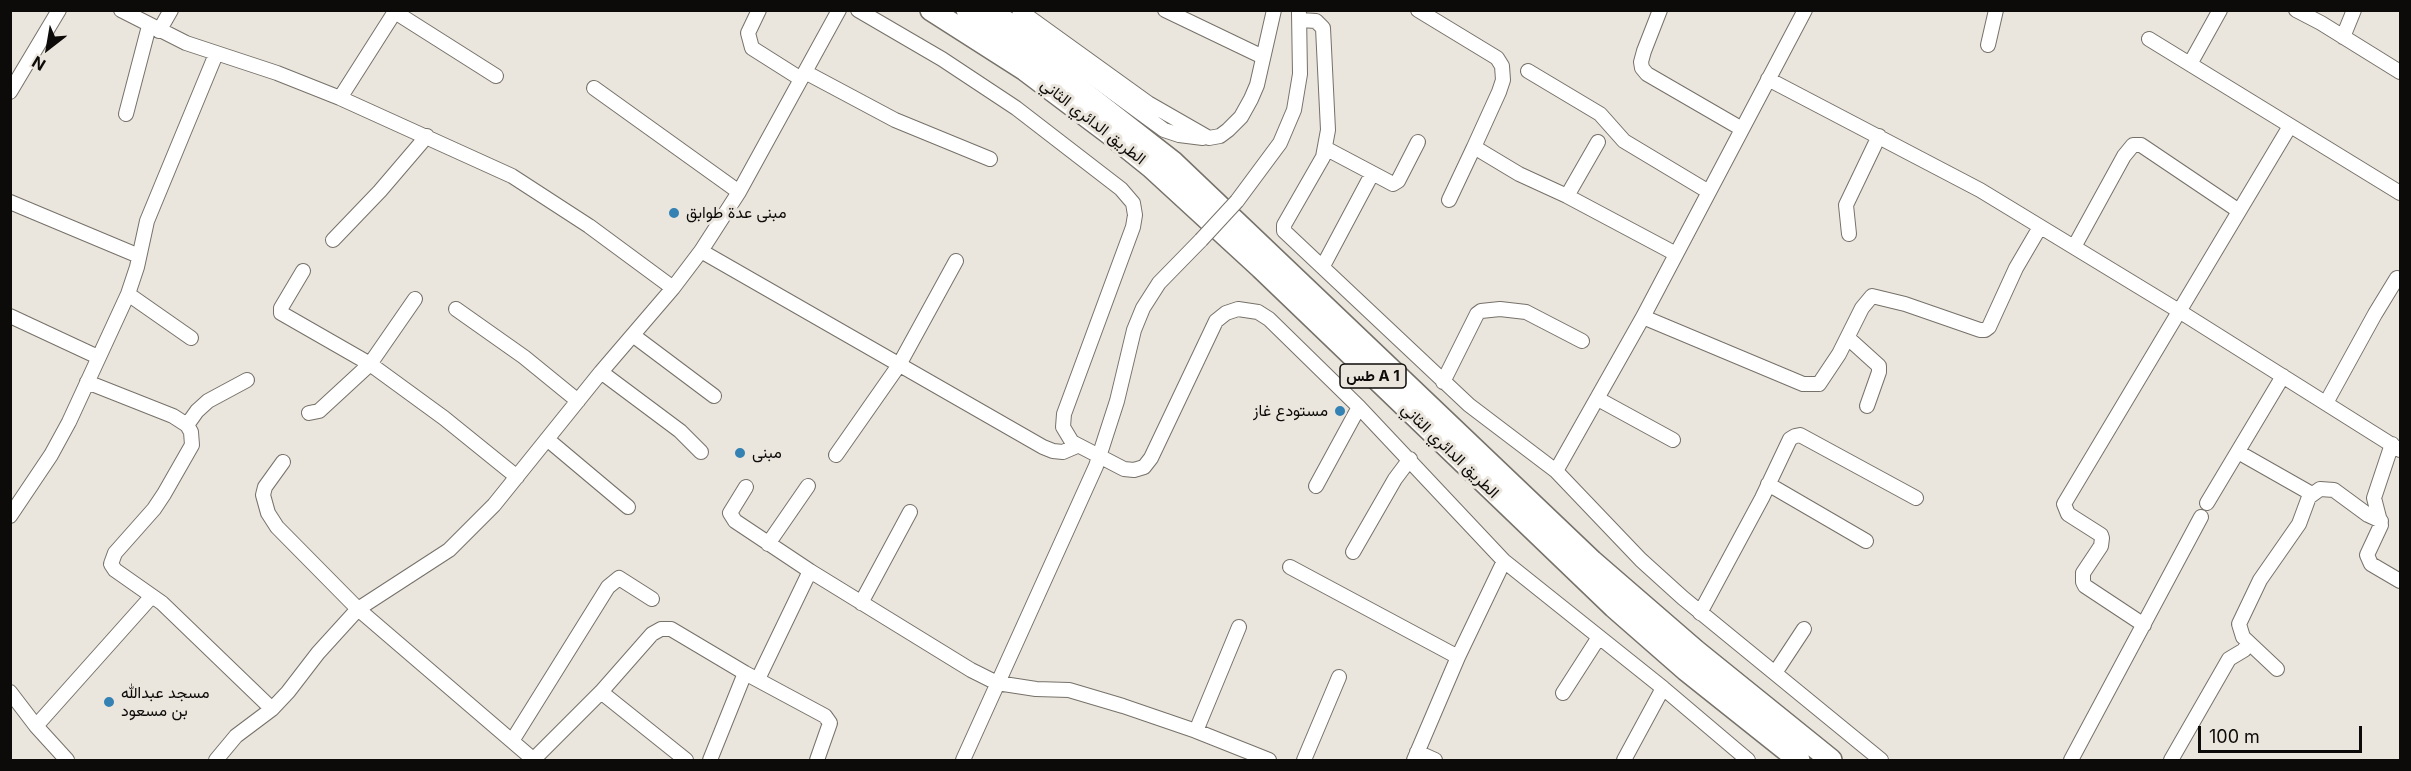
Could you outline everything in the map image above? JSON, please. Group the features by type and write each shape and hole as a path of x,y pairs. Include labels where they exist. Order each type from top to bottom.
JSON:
{"highway":[{"name":"الطريق الدائري الثاني","path":"932,10 1025,69 1094,120 1151,167 1269,276 1606,599 1695,678 1799,760"},
{"name":"الطريق الدائري الثاني","path":"969,11 1050,65 1173,162 1592,561 1696,651 1831,760"}],"street":[{"path":"10,92 59,10"},
{"path":"121,10 154,28 216,54 277,73 340,98 512,176 589,226 674,288"},
{"path":"126,114 154,28 171,10"},
{"path":"759,10 748,33 752,48 803,76 896,120 990,159"},
{"path":"220,759 236,736 272,709 358,609 449,550 487,513 674,288 739,192 839,10"},
{"path":"858,10 942,59 1016,108 1121,189 1133,203 1135,215 1133,227 1064,414 1065,433 1077,446 1129,470 1139,469 1148,463 1212,326 1226,313 1238,309 1251,309 1263,315 1359,407 1504,561 1663,688 1748,760"},
{"path":"992,10 1022,26 1164,130 1195,138 1220,136 1241,117 1257,85 1274,10"},
{"path":"1019,10 1148,103 1209,138"},
{"path":"1165,10 1263,57"},
{"path":"1418,10 1497,58 1502,66 1503,80 1499,92 1449,200"},
{"path":"1660,10 1644,51 1642,68 1647,74 1742,129"},
{"path":"1556,471 1599,399 1805,10"},
{"path":"1988,45 1996,10"},
{"path":"2190,64 2220,10"},
{"path":"2296,10 2400,72"},
{"path":"2343,37 2354,10"},
{"path":"340,98 396,11 496,76"},
{"path":"963,760 1099,457 1117,401 1134,330 1143,308 1160,283 1237,201 1280,143 1294,110 1300,74 1299,15 1316,21 1323,28 1329,121 1326,148 1319,166 1283,229 1443,382 1485,418 1556,471 1641,560 1700,613 1881,760"},
{"path":"2149,39 2400,193"},
{"path":"10,516 51,455 128,294 147,220 216,54"},
{"path":"1528,71 1600,114 1624,141 1709,192"},
{"path":"1768,79 1980,190 2396,447 2374,498 2381,521 2380,529 2367,551 2367,558 2371,564 2400,581"},
{"path":"594,88 739,192"},
{"path":"2144,625 2085,586 2083,573 2100,546 2102,538 2101,535 2068,514 2064,504 2290,126"},
{"path":"333,240 380,191 427,136"},
{"path":"1849,234 1846,205 1879,136"},
{"path":"1326,148 1391,184 1396,183 1418,142"},
{"path":"1567,196 1598,142"},
{"path":"2074,247 2124,156 2133,145 2141,145 2239,211"},
{"path":"1474,147 1519,174 1567,196 1676,254"},
{"path":"1323,266 1372,174"},
{"path":"10,202 139,256"},
{"path":"1643,317 1803,384 1811,385 1822,381 1848,338 1862,308 1872,296 1905,304 1973,328 1985,330 1989,327 2016,268 2040,227"},
{"path":"701,251 1048,450 1064,452 1077,446"},
{"path":"836,455 899,365 930,313 956,261"},
{"path":"303,271 280,313 370,364 444,418 517,477"},
{"path":"2326,403 2399,277"},
{"path":"128,294 191,338"},
{"path":"309,413 319,411 370,364 415,299"},
{"path":"456,309 524,357 578,401"},
{"path":"1443,382 1477,314 1481,311 1500,309 1526,312 1582,341"},
{"path":"10,316 98,357"},
{"path":"634,336 714,396"},
{"path":"1848,338 1879,366 1880,372 1867,406"},
{"path":"602,372 680,431 701,452"},
{"path":"2207,503 2283,376"},
{"path":"187,426 197,411 208,401 247,380"},
{"path":"87,382 173,416 187,426 191,432 192,445 154,509 133,530 112,559 111,564 115,570 152,596 272,709"},
{"path":"1599,399 1673,440"},
{"path":"1316,486 1359,407"},
{"path":"1700,613 1790,439 1800,435 1916,498"},
{"path":"547,439 628,507"},
{"path":"2238,452 2312,494"},
{"path":"1353,552 1395,478 1410,459"},
{"path":"283,462 265,487 263,495 268,513 277,527 358,609 533,760 601,692 652,634 661,629 671,629 681,633 752,676 822,713 828,719 829,729 817,760"},
{"path":"1768,484 1866,541"},
{"path":"768,544 808,486"},
{"path":"746,487 731,509 730,518 810,572 971,670 997,683 1036,689 1069,690 1150,714 1269,760"},
{"path":"2277,669 2240,633 2241,618 2265,572 2299,524 2305,502 2312,494 2324,488 2334,490 2368,515 2381,521"},
{"path":"861,603 910,512"},
{"path":"2071,760 2201,517"},
{"path":"1435,760 1415,756 1458,657 1504,561"},
{"path":"1290,567 1458,657"},
{"path":"710,760 752,676 810,572"},
{"path":"512,741 608,587 619,578 652,599"},
{"path":"36,726 152,596"},
{"path":"1196,731 1239,627"},
{"path":"1774,672 1804,629"},
{"path":"1563,693 1599,637"},
{"path":"2171,760 2229,659 2244,650 2248,643"},
{"path":"1304,760 1339,676"},
{"path":"1624,760 1663,688"},
{"path":"10,692 64,759"},
{"path":"601,692 686,760"}],"place":[{"name":"مبنى عدة طوابق","path":"674,213"},
{"name":"مستودع غاز","path":"1340,411"},
{"name":"مبنى","path":"740,453"},
{"name":"مسجد عبدالله بن مسعود","path":"109,702"}]}
